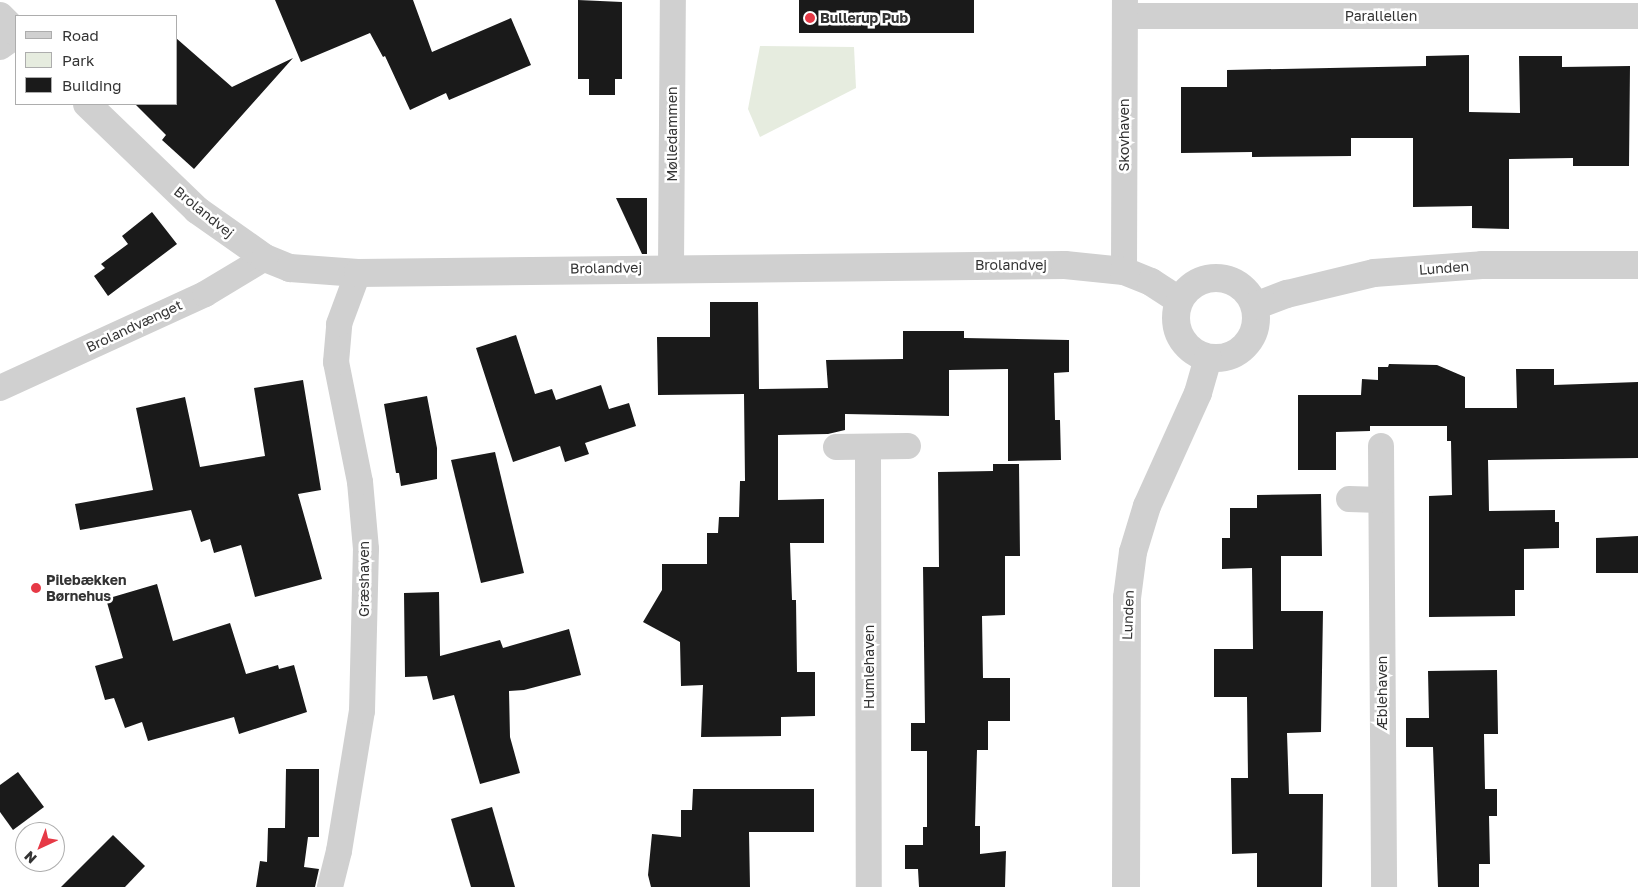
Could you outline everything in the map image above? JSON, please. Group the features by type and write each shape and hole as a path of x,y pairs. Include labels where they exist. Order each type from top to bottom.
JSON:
{"street":[{"name":"Mølledammen","path":"671,267 673,0"},
{"name":"Parallellen","path":"1125,8 1638,16"},
{"name":"Skovhaven","path":"1124,271 1125,8"},
{"path":"0,16 15,31"},
{"path":"0,47 15,37"},
{"name":"Brolandvej","path":"88,105 197,210 265,258 290,268 358,273 671,267 1065,265 1124,271 1151,282 1179,300"},
{"name":"Brolandvænget","path":"0,388 205,294 265,258"},
{"name":"Lunden","path":"1255,306 1287,294 1374,273 1482,265 1638,265"},
{"name":"Græshaven","path":"330,887 344,824 362,711 366,549 360,482 336,362 339,324 358,273"},
{"path":"1207,278 1225,278 1244,289 1255,306 1255,330 1244,347 1226,358 1208,358 1187,347 1175,324 1179,300 1189,286 1207,278"},
{"name":"Lunden","path":"1126,887 1127,598 1133,552 1147,506 1198,393 1208,358"},
{"path":"836,447 908,446"},
{"name":"Æblehaven","path":"1381,446 1384,887"},
{"name":"Humlehaven","path":"868,447 869,887"},
{"path":"1349,499 1381,500"}],"green space":[{"path":"760,46 854,47 856,88 760,137 748,109"}],"building":[{"path":"275,0 413,0 432,52 511,18 531,65 449,100 446,93 410,110 385,56 383,57 370,33 301,62"},
{"path":"578,0 622,2 622,79 615,79 615,95 589,95 589,79 578,79"},
{"path":"799,0 974,0 974,33 799,33"},
{"path":"178,40 232,87 293,58 194,169 162,140 166,135 136,105 178,105"},
{"path":"1469,55 1469,112 1520,113 1519,56 1562,56 1562,67 1630,66 1629,166 1573,166 1573,158 1509,159 1509,229 1472,228 1472,206 1413,207 1413,138 1351,138 1351,156 1252,157 1252,152 1181,153 1181,87 1227,87 1227,70 1426,66 1426,56"},
{"path":"616,198 647,198 647,254 642,254"},
{"path":"152,212 177,244 108,296 94,276 105,268 101,264 128,244 122,236"},
{"path":"710,302 758,302 759,389 828,388 826,360 903,359 903,331 964,331 964,338 1069,340 1069,372 1054,373 1055,420 1060,420 1061,460 1008,461 1008,369 949,370 949,416 845,414 845,430 828,434 778,435 778,500 824,499 824,543 790,543 792,600 796,600 797,672 815,672 815,716 781,717 781,736 701,737 703,685 681,686 680,642 643,622 662,590 662,564 707,564 707,533 718,533 719,517 739,517 740,481 745,481 744,394 658,395 657,337 710,337"},
{"path":"516,335 535,394 552,389 556,400 601,385 609,409 629,403 636,426 585,443 589,454 565,462 560,446 513,462 476,348"},
{"path":"1389,364 1437,365 1465,377 1465,408 1517,408 1516,369 1554,369 1554,385 1638,382 1638,458 1488,460 1489,511 1555,510 1555,522 1559,522 1559,548 1524,549 1524,590 1515,590 1515,616 1429,617 1429,496 1452,495 1451,441 1447,441 1447,426 1370,426 1370,431 1336,432 1336,470 1298,470 1298,395 1361,395 1362,379 1378,380 1378,367 1388,367"},
{"path":"303,380 321,490 298,494 322,579 255,597 241,545 214,553 210,539 201,542 191,510 80,530 75,504 153,490 136,408 185,397 200,467 265,456 254,388"},
{"path":"427,396 437,448 437,479 401,486 399,473 396,473 384,404"},
{"path":"495,452 524,573 481,583 451,460"},
{"path":"993,464 1019,464 1020,556 1005,556 1005,615 982,616 983,678 1010,678 1010,721 988,721 988,750 977,750 975,826 980,826 980,854 1006,851 1005,887 919,887 918,869 905,869 905,845 923,845 923,827 927,827 927,751 911,751 911,723 925,723 923,567 939,567 938,472 993,471"},
{"path":"1321,494 1322,556 1281,556 1281,611 1323,611 1321,732 1287,733 1289,794 1323,794 1322,887 1257,887 1257,853 1232,854 1231,778 1248,778 1247,697 1214,697 1214,649 1253,649 1252,568 1222,569 1222,538 1230,538 1230,508 1257,508 1257,495"},
{"path":"1638,536 1638,573 1596,573 1596,538"},
{"path":"157,584 173,641 230,623 246,674 278,665 279,669 294,665 307,712 239,734 234,717 148,741 142,722 125,728 114,698 105,700 95,666 123,658 106,599"},
{"path":"439,592 440,656 500,640 503,648 569,629 581,675 524,690 509,691 510,737 520,773 480,784 454,695 433,700 427,676 405,677 404,593"},
{"path":"1497,670 1498,734 1484,734 1485,789 1497,789 1497,816 1489,816 1490,864 1479,864 1479,887 1438,887 1433,747 1406,747 1406,718 1429,718 1428,671"},
{"path":"286,769 319,769 319,837 308,837 304,867 319,869 315,887 256,887 260,861 267,862 268,828 285,828"},
{"path":"18,772 44,807 24,822 15,822 15,829 13,830 0,812 0,785"},
{"path":"693,789 814,789 814,832 749,832 750,887 651,887 648,875 652,834 681,837 681,810 692,810"},
{"path":"492,807 515,887 471,887 451,819"},
{"path":"113,835 145,866 125,887 61,887"}],"place":[{"name":"Bullerup Pub","path":"810,18"},
{"name":"Pilebækken Børnehus","path":"36,588"}]}
